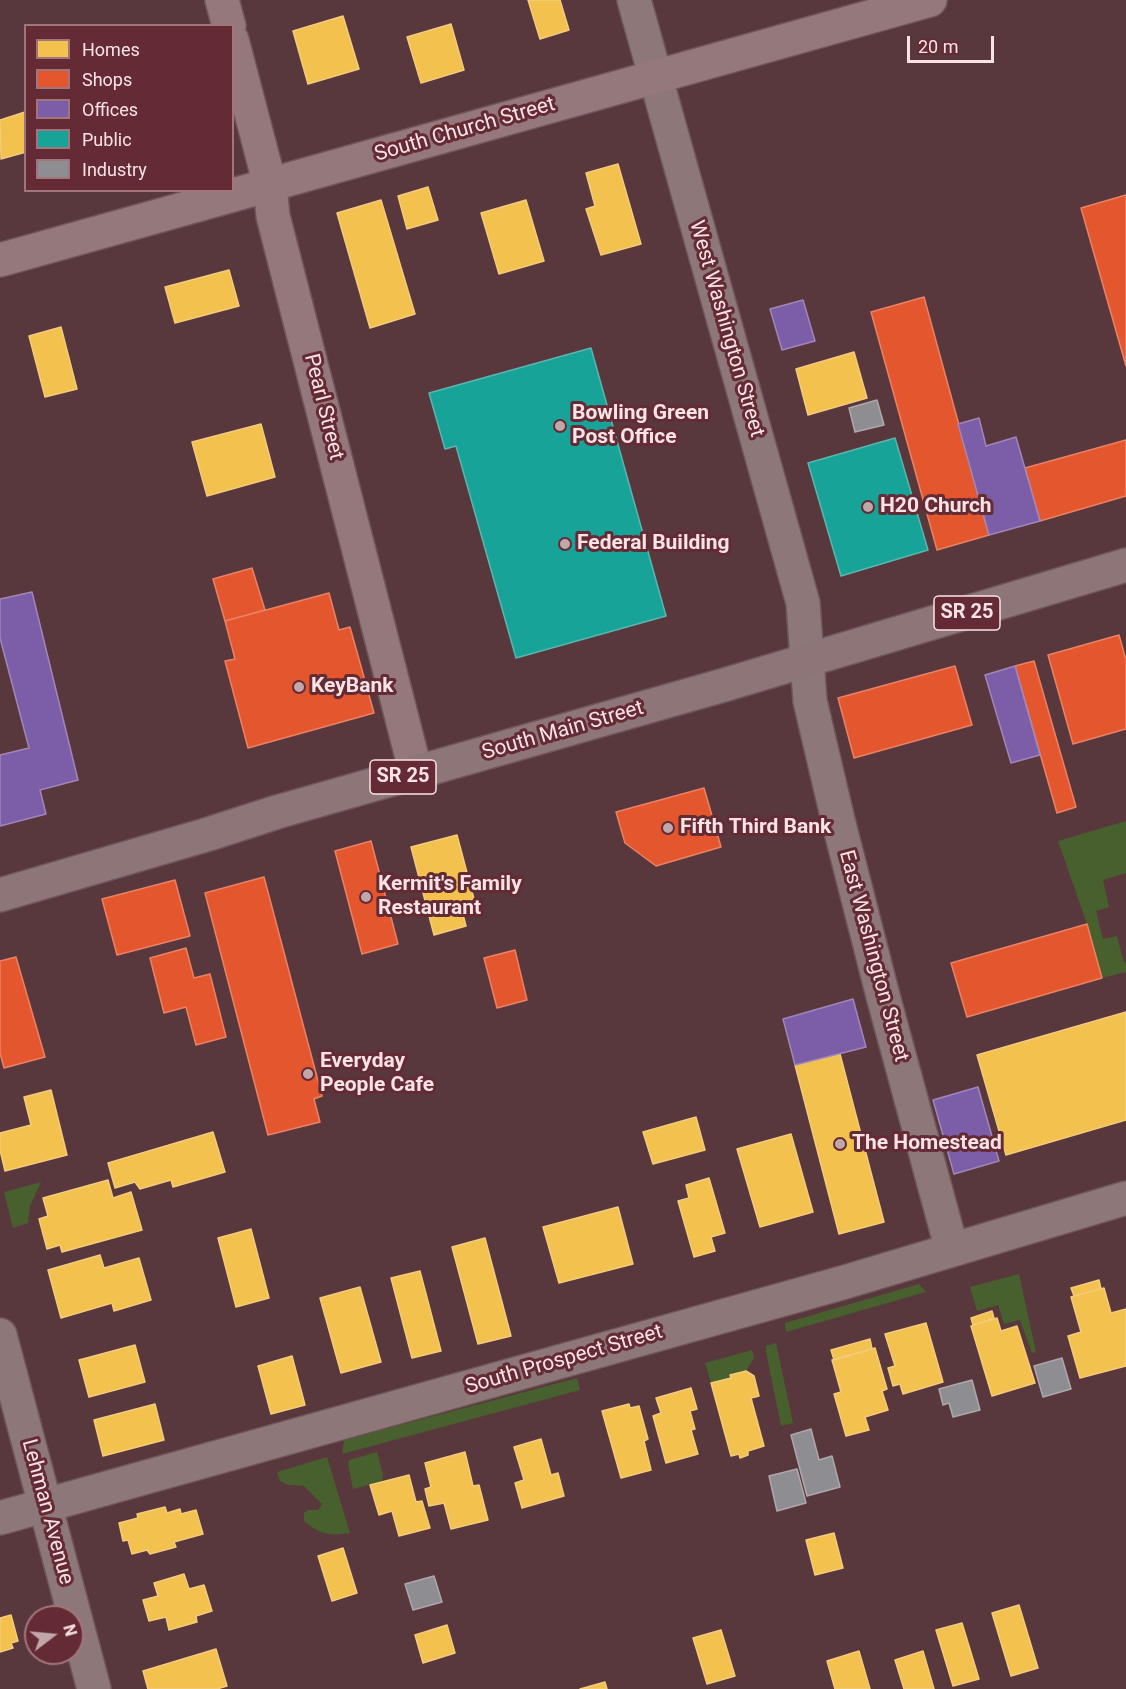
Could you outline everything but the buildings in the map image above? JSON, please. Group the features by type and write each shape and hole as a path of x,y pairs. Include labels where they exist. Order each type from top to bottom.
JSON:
{"main road":[{"name":"South Main Street","path":"0,896 277,812 807,660 1126,565"}],"street":[{"path":"222,0 228,24"},
{"name":"West Washington Street","path":"634,0 803,603 807,660"},
{"name":"South Church Street","path":"0,260 930,0"},
{"name":"Pearl Street","path":"234,48 270,185 273,216 416,773"},
{"name":"East Washington Street","path":"807,660 810,701 837,820 952,1250"},
{"name":"South Prospect Street","path":"0,1518 824,1288 1126,1198"},
{"name":"Lehman Avenue","path":"0,1335 94,1689"}],"green space":[{"path":"1126,821 1126,873 1103,880 1109,907 1096,911 1103,939 1117,936 1124,963 1126,962 1126,972 1102,978 1087,924 1058,841"},
{"path":"41,1182 30,1206 28,1223 13,1228 4,1192"},
{"path":"1019,1274 1036,1352 1032,1353 1020,1320 1004,1324 998,1305 977,1311 970,1287"},
{"path":"919,1284 926,1292 786,1332 785,1323"},
{"path":"776,1343 793,1423 781,1426 766,1352 766,1346"},
{"path":"752,1350 754,1358 746,1371 711,1383 705,1363"},
{"path":"577,1378 580,1390 342,1454 344,1440"},
{"path":"377,1452 383,1474 382,1481 353,1489 349,1460"},
{"path":"327,1457 350,1533 326,1533 304,1521 304,1513 308,1510 318,1510 322,1504 304,1486 288,1485 280,1481 277,1472"}],"place":[{"name":"Bowling Green Post Office","path":"560,426"},
{"name":"H20 Church","path":"868,507"},
{"name":"Federal Building","path":"565,544"},
{"name":"KeyBank","path":"299,687"},
{"name":"Fifth Third Bank","path":"668,828"},
{"name":"Kermit's Family Restaurant","path":"366,897"},
{"name":"Everyday People Cafe","path":"308,1074"},
{"name":"The Homestead","path":"840,1144"}]}
